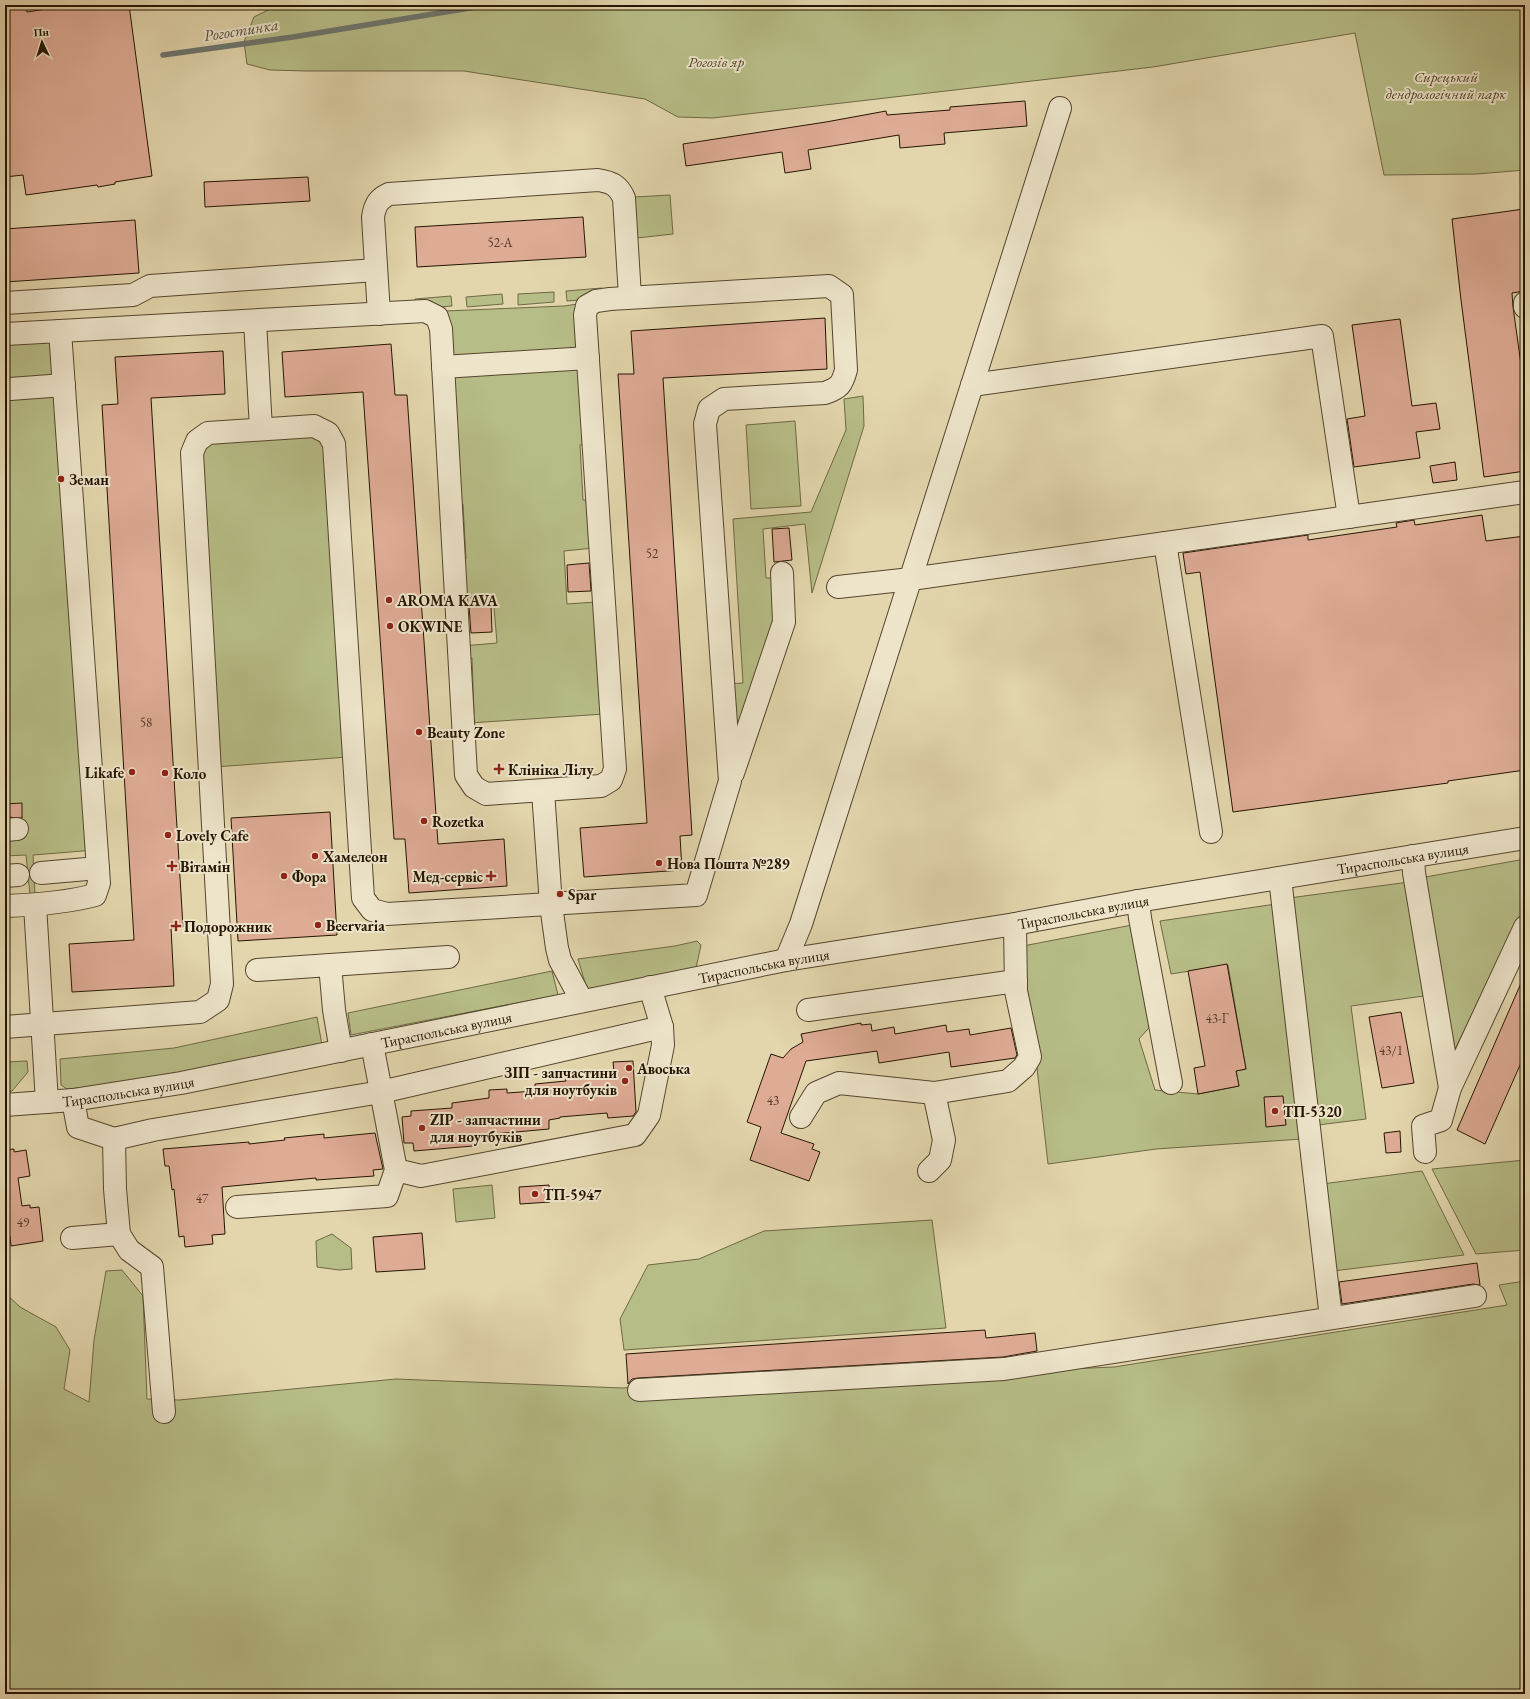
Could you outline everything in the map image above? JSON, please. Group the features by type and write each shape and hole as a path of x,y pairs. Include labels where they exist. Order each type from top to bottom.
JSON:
{"street":[{"path":"786,960 801,924 1060,108"},
{"path":"379,314 374,208 382,197 389,194 598,180 609,182 617,186 624,198 630,297"},
{"path":"5,303 133,295 150,286 376,270"},
{"path":"5,334 425,311 437,317 441,330 466,775 474,787 486,794 543,791 601,786 611,780 615,769 585,315 588,306 596,301 630,297 829,286 842,295 846,370 843,381 837,389 824,393 724,399 709,409 705,424 730,781"},
{"path":"255,320 261,429"},
{"path":"5,906 35,905 79,900 95,896 99,883 60,331"},
{"path":"972,385 1322,336 1349,517"},
{"path":"443,367 588,358"},
{"path":"10,389 64,385"},
{"path":"5,1027 200,1012 218,1000 222,984 192,452 197,441 208,433 314,426 328,433 334,444 363,898 372,910 387,914 696,895 730,781 784,622 782,573"},
{"path":"838,587 910,579 1525,492"},
{"path":"1165,543 1211,832"},
{"path":"543,791 551,905 560,960 582,1001"},
{"name":"Тираспольська вулиця","path":"5,1105 73,1100 181,1083 786,960 1015,924 1280,878 1525,838"},
{"path":"1413,856 1414,873 1450,1088"},
{"path":"41,873 98,868"},
{"path":"1280,878 1331,1318"},
{"path":"1138,902 1171,1083"},
{"path":"35,905 41,1024 47,1102"},
{"path":"801,1117 816,1093 838,1083 934,1093 1008,1081 1024,1067 1030,1057 1016,991 1015,924"},
{"path":"1425,1152 1423,1126 1441,1120 1450,1088 1525,927"},
{"path":"257,970 448,957"},
{"path":"330,965 334,1010 341,1051"},
{"path":"808,1010 1016,982"},
{"path":"396,1170 421,1176 635,1135 649,1115 663,1045 662,1027 650,987"},
{"path":"73,1100 78,1127 114,1139 153,1130 381,1092 662,1027"},
{"path":"237,1207 387,1196 396,1170 372,1044"},
{"path":"929,1171 940,1160 944,1140 934,1093"},
{"path":"114,1139 115,1190 120,1234 129,1250 152,1267 164,1412"},
{"path":"72,1238 120,1234"},
{"path":"639,1390 1004,1369 1475,1296"}],"green space":[{"name":"Рогозів яр","path":"278,5 1525,5 1525,170 1477,174 1384,175 1355,33 1153,67 713,118 678,117 645,99 464,71 270,70 247,64 244,42 254,17"},
{"path":"670,195 673,234 637,238 635,197"},
{"path":"602,288 603,298 567,301 566,291"},
{"path":"554,292 554,302 518,305 518,294"},
{"path":"502,294 503,304 467,307 466,297"},
{"path":"451,296 452,306 416,309 415,299"},
{"path":"578,304 581,348 449,358 445,311 564,306"},
{"path":"50,337 95,850 33,855 35,895 30,895 26,855 5,856 5,341"},
{"path":"579,363 587,444 580,445 583,500 590,500 594,548 564,551 567,604 596,602 604,714 470,723 466,714 474,714 472,658 463,658 462,646 497,643 493,595 461,598 459,560 466,559 463,504 454,504 454,371"},
{"path":"863,396 864,426 812,593 805,524 763,529 766,578 774,578 778,622 738,739 728,684 743,683 733,519 811,512 846,430 844,399"},
{"path":"795,421 801,506 751,509 746,425"},
{"path":"312,433 323,439 348,757 215,767 199,446 208,439"},
{"path":"1525,859 1525,909 1455,1049 1420,878"},
{"path":"1409,882 1424,996 1351,1006 1366,1119 1318,1125 1289,898"},
{"path":"1276,904 1302,1139 1156,1149 1048,1164 1037,1068 1026,1008 1023,946 1132,925 1156,1020 1139,1039 1155,1090 1198,1094 1239,1086 1236,1071 1246,1069 1228,965 1171,974 1160,921"},
{"path":"697,941 701,945 696,968 587,989 578,959 675,946"},
{"path":"552,971 558,995 351,1035 348,1013"},
{"path":"317,1017 322,1045 163,1079 67,1089 61,1085 60,1059 174,1048"},
{"path":"27,1061 28,1072 12,1091 5,1092 5,1062"},
{"path":"1525,1160 1525,1250 1476,1254 1432,1169"},
{"path":"1422,1171 1464,1255 1333,1271 1322,1184"},
{"path":"492,1185 495,1218 456,1222 453,1189"},
{"path":"932,1220 946,1328 624,1350 620,1319 648,1265 699,1259 764,1231"},
{"path":"332,1234 351,1248 352,1269 339,1270 317,1267 316,1241"},
{"path":"122,1270 143,1296 147,1399 179,1400 396,1379 622,1388 1114,1367 1507,1305 1499,1285 1525,1281 1525,1694 6,1694 5,1293 20,1307 56,1327 70,1350 64,1389 89,1402 94,1340 106,1271"}],"building":[{"path":"5,5 26,5 27,12 71,5 129,5 152,176 115,182 115,184 98,187 97,185 26,195 23,175 5,177"},
{"path":"1025,101 1027,126 944,133 945,144 900,148 899,135 808,150 811,169 785,173 782,152 686,166 683,144 826,122 886,111 887,115 950,110 950,107"},
{"path":"308,177 310,201 205,207 204,182"},
{"path":"1524,209 1525,291 1512,293 1525,393 1525,471 1484,477 1452,219"},
{"path":"583,217 586,257 417,267 415,227"},
{"path":"135,220 139,273 5,282 5,229"},
{"path":"825,318 827,369 663,378 692,835 680,836 682,870 584,877 580,828 647,823 618,374 634,374 631,331"},
{"path":"1400,319 1412,406 1436,403 1440,429 1416,432 1420,458 1354,467 1347,419 1365,416 1352,325"},
{"path":"391,344 395,395 407,395 438,844 504,839 507,886 409,893 405,839 394,839 363,392 285,397 282,352"},
{"path":"223,351 225,394 151,398 183,927 171,928 174,986 72,992 69,944 134,940 102,405 118,404 115,357"},
{"path":"1455,462 1457,480 1433,483 1430,466"},
{"path":"1482,515 1486,541 1525,536 1525,616 1521,616 1525,644 1525,770 1448,781 1448,783 1233,812 1200,572 1186,574 1183,553 1308,535 1308,540 1397,527 1396,523 1414,520 1415,525"},
{"path":"789,528 792,560 774,562 772,529"},
{"path":"589,563 591,591 568,592 567,565"},
{"path":"491,605 492,632 471,633 469,606"},
{"path":"22,803 22,818 5,817 5,804"},
{"name":"Фора","path":"330,812 337,935 238,941 231,818"},
{"path":"1227,964 1246,1069 1236,1071 1239,1086 1198,1094 1194,1068 1205,1066 1188,971"},
{"path":"1525,974 1525,1054 1485,1144 1457,1130"},
{"path":"1401,1012 1414,1083 1382,1088 1369,1017"},
{"path":"861,1023 861,1025 871,1024 872,1031 894,1027 895,1034 946,1025 947,1032 969,1029 970,1035 1011,1028 1017,1055 1015,1058 951,1067 949,1052 879,1063 877,1051 806,1061 781,1133 814,1144 812,1149 820,1152 809,1181 750,1160 761,1127 747,1122 771,1054 783,1058 791,1049 803,1042 801,1034"},
{"path":"633,1061 636,1112 633,1116 608,1118 607,1113 560,1117 549,1120 549,1129 472,1136 473,1146 414,1151 413,1143 404,1143 402,1117 411,1116 411,1111 452,1108 452,1103 489,1098 489,1090 507,1089 507,1093 535,1091 535,1084 566,1081 565,1076 614,1072 613,1062"},
{"name":"ТП-5320","path":"1283,1096 1286,1125 1266,1127 1264,1097"},
{"path":"1400,1131 1401,1152 1386,1153 1384,1133"},
{"path":"375,1133 383,1169 373,1170 374,1176 316,1180 316,1178 222,1187 225,1234 212,1235 213,1244 185,1247 184,1236 179,1237 174,1189 172,1190 169,1166 165,1166 163,1149 249,1142 249,1144 285,1140 284,1138 324,1134 324,1138"},
{"path":"14,1149 14,1152 26,1150 30,1176 18,1178 22,1206 30,1205 30,1208 39,1207 43,1241 11,1246 10,1236 5,1237 5,1150"},
{"name":"ТП-5947","path":"549,1185 550,1202 520,1204 519,1187"},
{"path":"422,1233 425,1269 376,1272 373,1237"},
{"path":"1477,1263 1480,1285 1473,1284 1342,1304 1339,1282"},
{"path":"985,1330 986,1338 1035,1333 1037,1351 1003,1357 638,1378 632,1379 628,1384 626,1354"}],"waterway":[{"name":"Рогостинка","path":"163,55 293,37 488,5"}],"place":[{"name":"Земан","path":"61,479"},
{"name":"AROMA KAVA","path":"389,600"},
{"name":"OKWINE","path":"390,626"},
{"name":"Beauty Zone","path":"419,732"},
{"name":"Клініка Лілу","path":"499,769"},
{"name":"Likafe","path":"132,772"},
{"name":"Коло","path":"165,773"},
{"name":"Rozetka","path":"424,821"},
{"name":"Lovely Cafe","path":"168,835"},
{"name":"Хамелеон","path":"315,856"},
{"name":"Нова Пошта №289","path":"659,863"},
{"name":"Вітамін","path":"172,866"},
{"name":"Фора","path":"284,876"},
{"name":"Мед-сервіс","path":"491,876"},
{"name":"Spar","path":"560,894"},
{"name":"Beervaria","path":"318,925"},
{"name":"Подорожник","path":"176,926"},
{"name":"Авоська","path":"629,1068"},
{"name":"ЗІП - запчастини для ноутбуків","path":"625,1081"},
{"name":"ТП-5320","path":"1275,1111"},
{"name":"ZIP - запчастини для ноутбуків","path":"422,1128"},
{"name":"ТП-5947","path":"535,1194"}],"park label":[{"name":"Сирецький дендрологічний парк","path":"1446,84"}]}
